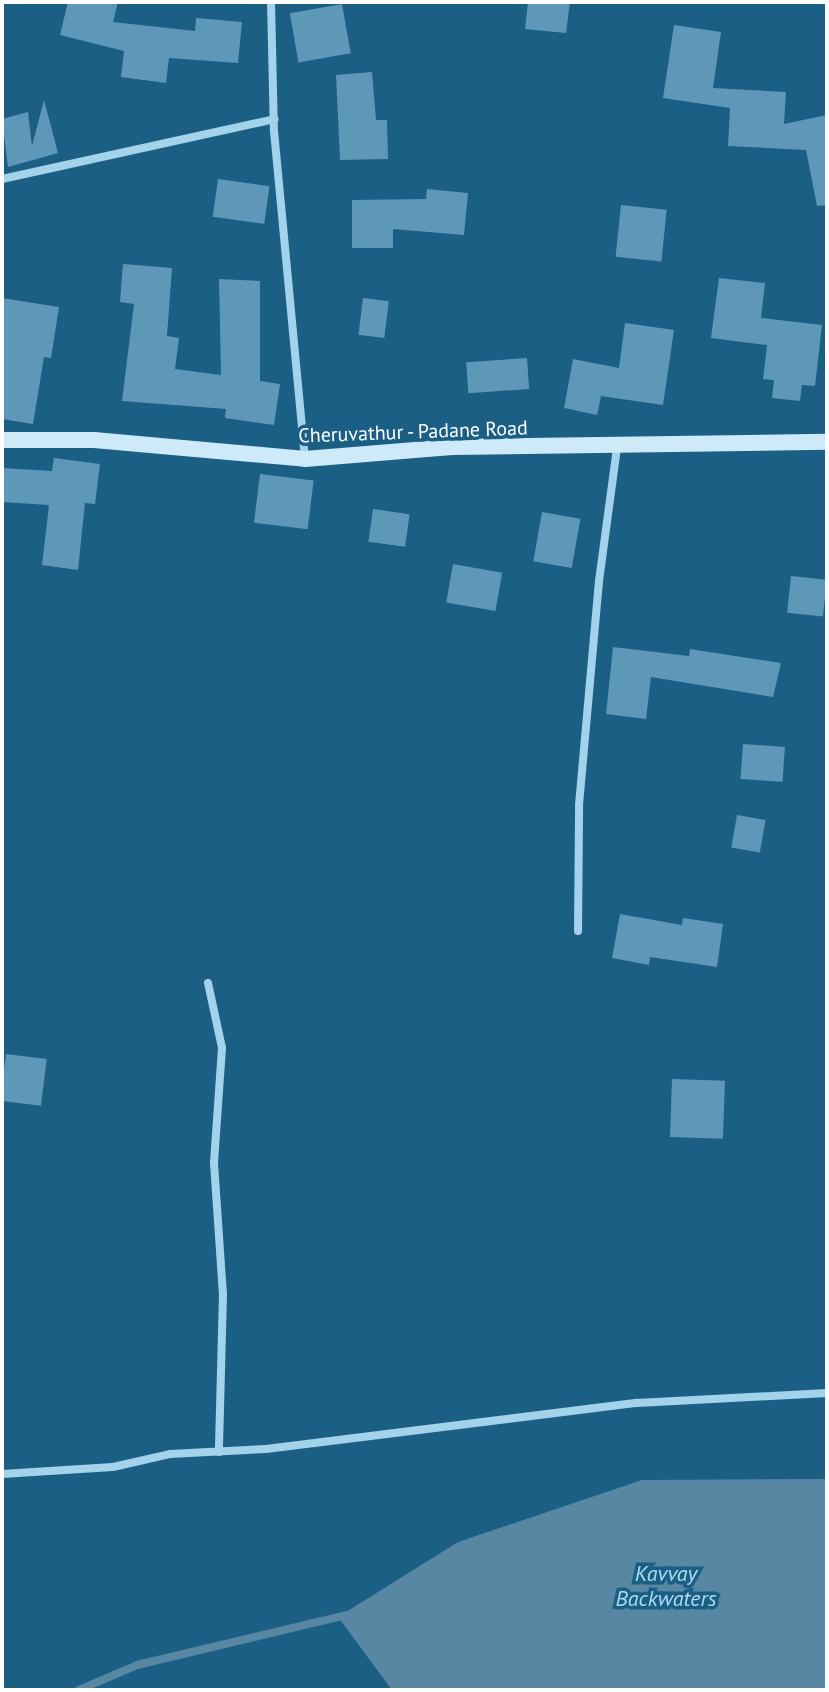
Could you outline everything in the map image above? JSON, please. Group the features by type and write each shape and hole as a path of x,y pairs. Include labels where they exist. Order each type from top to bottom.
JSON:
{"main road":[{"name":"Cheruvathur - Padane Road","path":"2,440 109,441 305,459 452,447 617,448 827,442"}],"street":[{"path":"271,2 274,119 305,459"},
{"path":"2,179 274,119"},
{"path":"578,931 581,790 617,448"},
{"path":"208,983 222,1048 214,1163 223,1294 219,1452"},
{"path":"2,1474 113,1467 170,1454 219,1452 637,1403 827,1393"}],"water":[{"name":"Kavvay Backwaters","path":"827,1479 827,1690 392,1690 338,1617 458,1542 642,1480"}],"building":[{"path":"68,2 118,2 113,22 195,31 196,18 242,22 238,63 169,58 166,83 121,77 124,51 60,35"},
{"path":"528,2 570,2 566,33 525,29"},
{"path":"342,4 351,53 298,62 290,13"},
{"path":"674,25 721,32 713,88 786,92 784,124 827,115 827,205 817,206 806,150 728,146 730,108 663,98"},
{"path":"372,72 376,120 387,120 388,159 340,160 336,75"},
{"path":"44,100 58,153 8,167 2,119 28,112 32,146"},
{"path":"218,179 269,186 264,224 213,217"},
{"path":"427,189 468,193 464,235 393,229 393,248 352,248 352,200 426,199"},
{"path":"621,205 667,210 661,262 616,257"},
{"path":"123,264 172,268 167,336 179,338 175,369 221,375 219,279 260,281 260,381 280,384 274,425 225,418 226,409 122,401 134,304 120,302"},
{"path":"719,278 765,283 761,318 822,325 815,386 802,385 800,401 772,398 774,380 763,379 767,345 711,338"},
{"path":"2,298 59,307 51,358 44,357 33,424 2,419"},
{"path":"363,298 389,301 384,338 358,335"},
{"path":"625,323 674,330 663,405 601,396 597,415 564,408 573,359 619,368"},
{"path":"527,358 529,389 468,393 466,362"},
{"path":"54,458 100,464 95,504 85,503 78,570 42,565 49,505 2,502 2,468 52,471"},
{"path":"260,474 314,481 308,529 254,523"},
{"path":"373,509 410,514 405,547 368,542"},
{"path":"542,512 580,519 572,568 533,561"},
{"path":"453,564 502,573 495,611 446,602"},
{"path":"791,576 827,580 823,617 787,613"},
{"path":"613,647 689,656 690,649 781,663 773,697 651,677 646,719 606,714"},
{"path":"743,744 785,747 782,782 741,779"},
{"path":"737,815 766,820 760,853 731,847"},
{"path":"620,914 682,925 683,918 723,924 717,967 650,957 649,965 612,958"},
{"path":"6,1054 47,1059 41,1106 2,1101"},
{"path":"672,1079 725,1081 723,1139 670,1137"}],"waterway":[{"path":"79,1690 137,1665 347,1615"}]}
